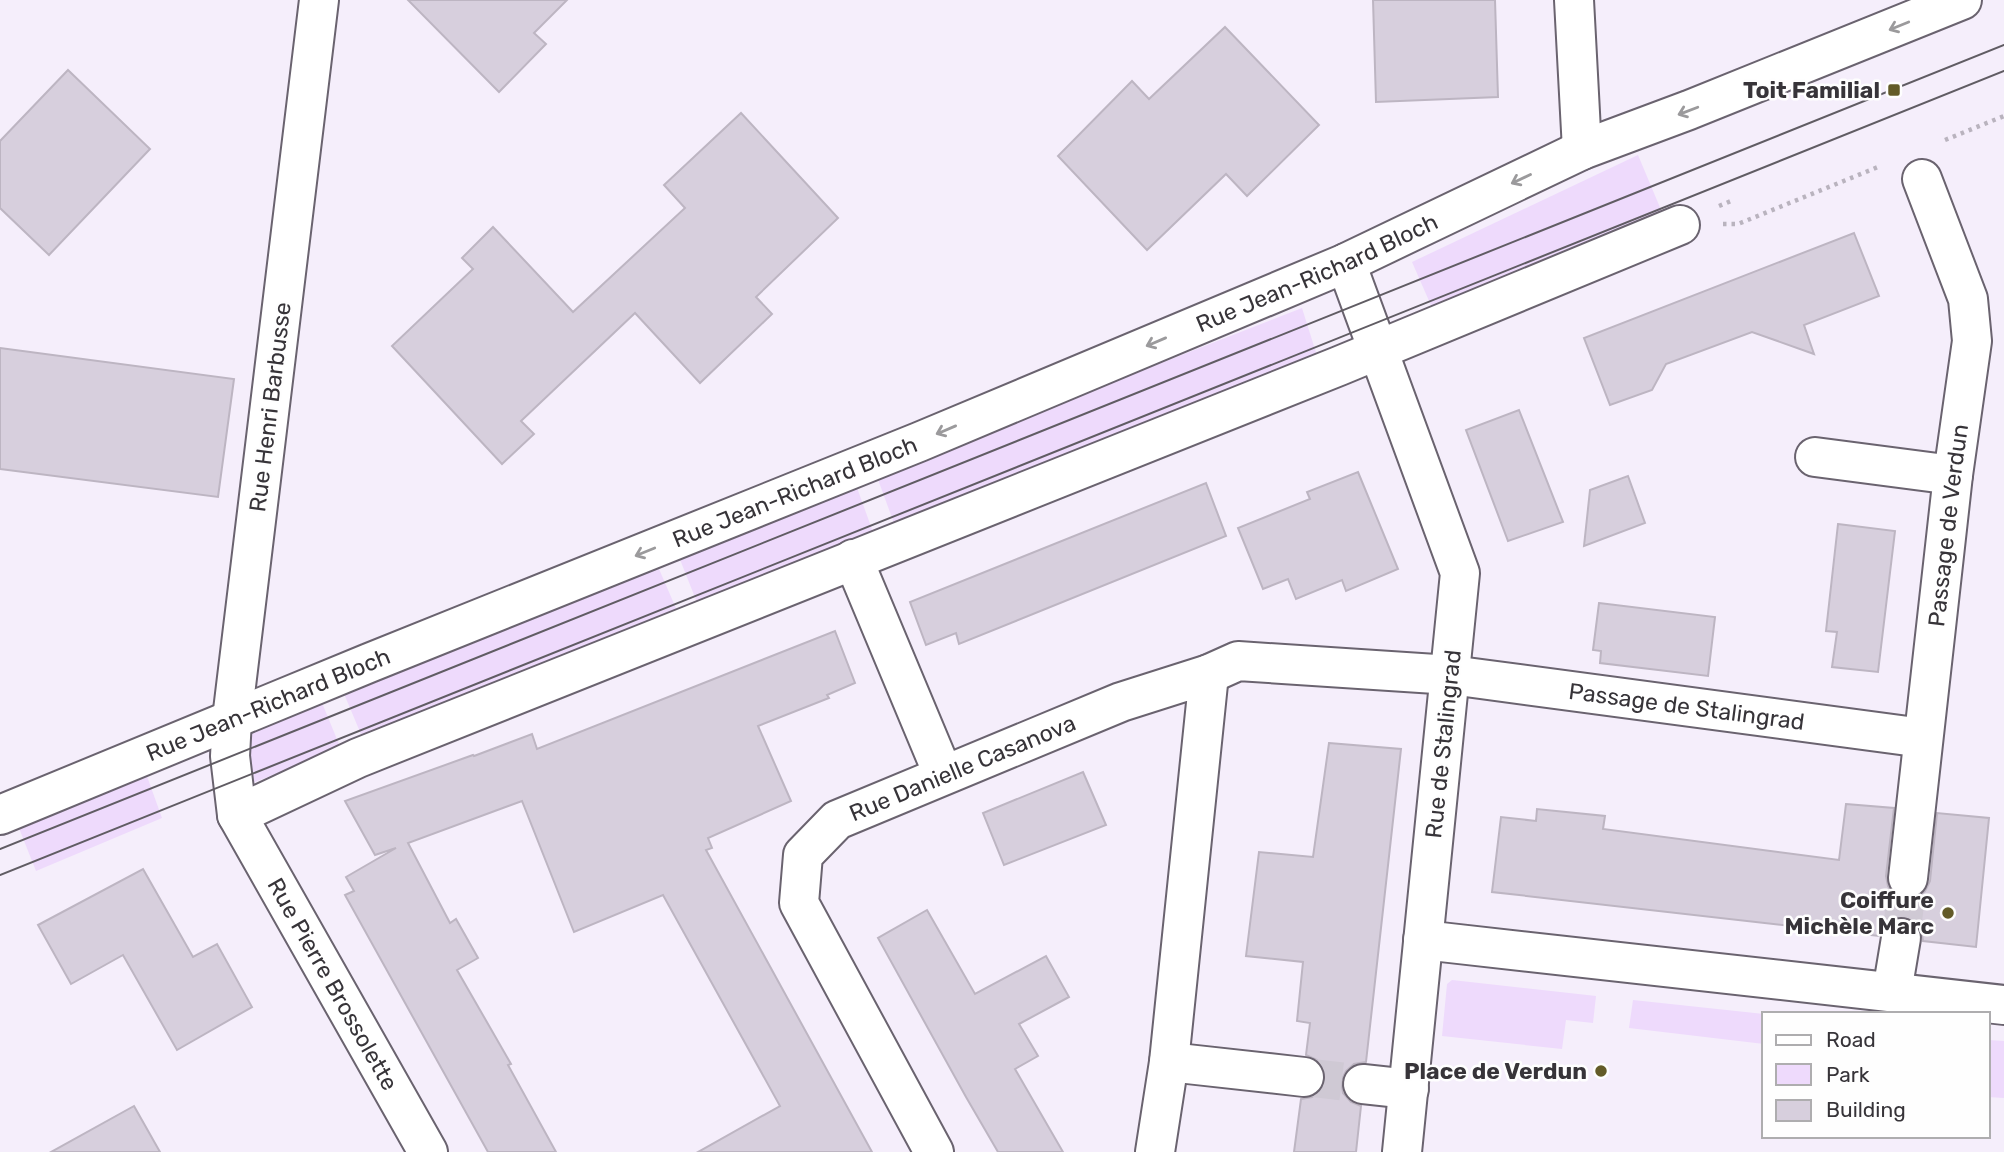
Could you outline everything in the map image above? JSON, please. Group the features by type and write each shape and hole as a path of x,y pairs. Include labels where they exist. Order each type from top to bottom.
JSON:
{"street":[{"name":"Rue Henri Barbusse","path":"237,815 230,756 232,719 318,0"},
{"path":"1574,0 1582,150"},
{"name":"Rue Jean-Richard Bloch","path":"0,815 919,442 1346,263 1582,150 1702,105 1962,0"},
{"name":"Passage de Verdun","path":"1908,878 1953,475 1972,341 1968,299 1922,179"},
{"path":"237,815 358,758 1378,350 1681,225"},
{"name":"Rue de Stalingrad","path":"1346,263 1460,573 1402,1152"},
{"path":"1815,457 1953,475"},
{"path":"853,559 943,774"},
{"name":"Rue Danielle Casanova","path":"934,1152 799,902 803,855 836,820 1121,702 1238,662 1451,675"},
{"path":"1155,1152 1169,1062 1209,674"},
{"name":"Passage de Stalingrad","path":"1451,675 1923,738"},
{"name":"Rue Pierre Brossolette","path":"237,815 428,1152"},
{"path":"1892,992 1901,939"},
{"path":"1423,940 2004,1005"},
{"path":"1169,1062 1304,1077"},
{"path":"1363,1084 1409,1089"}],"path":[{"path":"1935,144 2004,116"},
{"path":"1681,225 1738,224 1887,164"}],"green space":[{"path":"1638,155 1664,217 1433,310 1412,262"},
{"path":"1302,308 1318,359 895,526 876,474"},
{"path":"855,482 874,535 698,605 677,552"},
{"path":"656,562 678,613 363,739 342,689"},
{"path":"320,698 341,749 247,785 248,742 254,731"},
{"path":"144,768 162,818 36,871 17,823"},
{"path":"1452,980 1596,996 1593,1023 1566,1020 1562,1049 1442,1036 1447,984"},
{"path":"1633,1000 1762,1014 1762,1044 1629,1028"},
{"path":"1990,1040 2004,1041 2004,1098 1990,1097"}],"building":[{"path":"408,0 567,0 534,33 546,44 499,92"},
{"path":"1373,0 1495,0 1498,97 1376,102"},
{"path":"1225,27 1319,125 1247,196 1226,174 1147,250 1058,156 1132,81 1149,99"},
{"path":"68,70 150,149 49,255 0,208 0,141"},
{"path":"741,113 838,218 756,297 772,314 700,383 635,313 521,421 534,434 502,464 392,346 473,269 462,258 493,227 573,312 685,208 664,185"},
{"path":"1854,233 1879,296 1804,325 1814,354 1752,332 1666,364 1652,390 1610,405 1584,338"},
{"path":"0,348 234,379 218,497 0,469"},
{"path":"1519,410 1563,522 1508,541 1466,430"},
{"path":"1358,472 1398,569 1346,591 1342,580 1296,599 1288,579 1263,589 1238,528 1310,499 1307,492"},
{"path":"1628,476 1645,523 1584,546 1590,490"},
{"path":"1206,483 1226,536 959,644 956,633 926,645 910,602"},
{"path":"1838,524 1895,531 1878,672 1832,667 1837,632 1826,631"},
{"path":"1599,603 1715,617 1708,676 1600,663 1601,651 1593,650"},
{"path":"835,631 855,683 827,695 829,698 758,726 791,801 708,838 712,848 706,850 872,1152 698,1152 780,1106 663,895 574,932 522,801 408,843 450,923 456,919 478,958 457,970 511,1064 508,1065 556,1152 488,1152 345,895 354,891 346,877 396,848 375,855 345,801 532,734 537,749"},
{"path":"1329,743 1401,749 1366,1062 1354,1064 1346,1071 1341,1081 1343,1093 1351,1102 1361,1106 1356,1152 1294,1152 1301,1099 1312,1097 1321,1090 1326,1079 1324,1068 1317,1060 1306,1055 1310,1023 1297,1021 1303,962 1246,956 1259,852 1313,857"},
{"path":"1083,772 1106,825 1004,865 983,813"},
{"path":"1846,804 1894,808 1886,876 1888,886 1895,895 1906,900 1916,898 1925,891 1930,881 1937,813 1989,818 1976,947 1923,941 1921,930 1915,922 1904,916 1893,918 1885,924 1879,936 1492,892 1501,817 1536,821 1537,809 1605,816 1603,829 1839,860"},
{"path":"143,869 193,957 217,944 252,1007 177,1050 123,955 71,984 38,925"},
{"path":"927,910 975,994 1046,956 1069,997 1019,1024 1038,1056 1015,1069 1063,1152 998,1152 966,1097 878,938"},
{"path":"134,1106 160,1152 51,1152"}],"tunnel":[{"path":"1901,938 1908,878"},
{"path":"1304,1077 1363,1084"}],"tram line":[{"path":"0,849 2004,45"},
{"path":"0,875 2004,71"}],"place":[{"name":"Toit Familial","path":"1894,90"},
{"name":"Coiffure Michèle Marc","path":"1948,913"},
{"name":"Place de Verdun","path":"1601,1071"}]}
